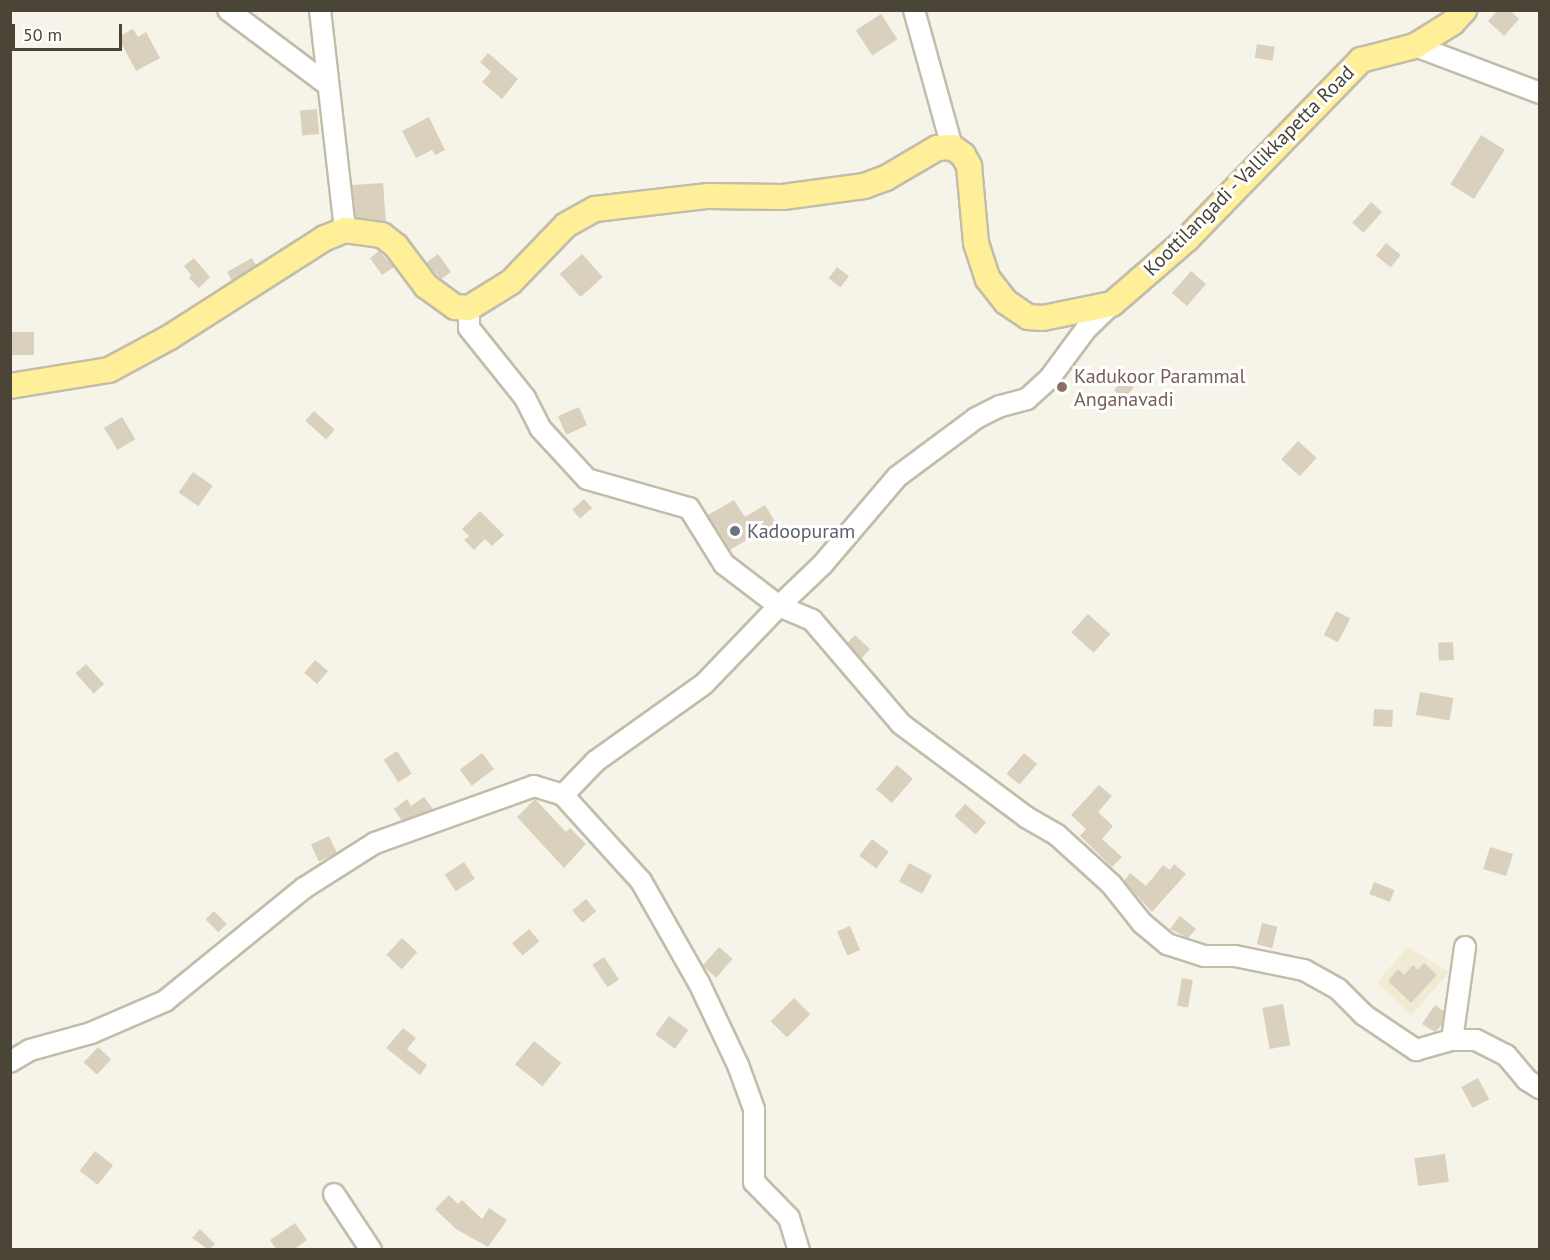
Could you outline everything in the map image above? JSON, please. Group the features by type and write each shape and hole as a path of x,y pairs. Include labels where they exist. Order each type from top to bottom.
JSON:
{"main road":[{"name":"Koottilangadi - Vallikkapetta Road","path":"952,147 963,155 969,166 976,243 988,279 1006,302 1028,317 1043,318 1112,304 1187,239 1361,60 1415,46 1452,23 1464,10"},
{"path":"10,386 109,370 170,337 325,238 345,230 382,235 426,286 455,307 469,308 511,282 566,225 595,209 708,196 783,197 864,186 886,178 937,148 952,147"}],"street":[{"path":"228,10 328,85"},
{"path":"320,10 345,230"},
{"path":"914,10 952,147"},
{"path":"1415,46 1539,93"},
{"path":"563,795 596,761 704,684 823,564 897,477 975,419 1000,406 1027,399 1049,379 1086,329 1112,304"},
{"path":"469,308 469,328 525,398 540,428 587,479 689,508 724,564 779,606 812,620 901,724 1026,818 1057,836 1111,884 1142,923 1167,944 1204,956 1235,956 1304,970 1338,989 1364,1014 1416,1050 1452,1040 1476,1040 1506,1055 1527,1080 1539,1088"},
{"path":"10,1062 30,1050 91,1033 165,1001 304,888 375,843 534,786 563,795 641,881 699,983 738,1065 754,1109 754,1182 789,1218 799,1250"},
{"path":"1452,1040 1465,947"},
{"path":"334,1194 371,1250"}],"shaded area":[{"path":"1408,947 1449,972 1411,1016 1377,982"}],"building":[{"path":"1498,10 1510,10 1519,19 1504,36 1488,21"},
{"path":"881,14 897,39 872,55 856,30"},
{"path":"133,29 138,37 146,32 160,58 136,71 118,37"},
{"path":"1257,44 1275,47 1273,61 1255,58"},
{"path":"488,53 518,79 502,99 482,82 491,72 480,62"},
{"path":"317,109 319,134 302,135 300,110"},
{"path":"429,117 445,150 435,155 432,150 416,158 402,131"},
{"path":"1481,135 1505,150 1474,199 1450,184"},
{"path":"383,183 386,222 356,217 352,185"},
{"path":"1371,202 1382,212 1363,233 1352,223"},
{"path":"1386,243 1401,255 1391,267 1376,255"},
{"path":"379,251 394,267 382,275 370,258"},
{"path":"438,254 451,272 441,279 426,263"},
{"path":"582,254 603,277 580,297 560,274"},
{"path":"194,258 210,277 199,288 189,278 191,275 184,266"},
{"path":"252,258 256,265 232,281 227,272"},
{"path":"837,267 849,276 841,287 829,278"},
{"path":"1191,271 1206,284 1187,306 1172,293"},
{"path":"10,332 34,332 34,355 10,355"},
{"path":"1124,379 1134,388 1124,399 1114,390"},
{"path":"579,407 587,425 566,435 558,416"},
{"path":"314,411 335,430 326,439 305,421"},
{"path":"122,417 135,439 117,450 104,428"},
{"path":"1298,441 1317,458 1300,476 1281,460"},
{"path":"193,472 213,486 198,506 179,492"},
{"path":"584,499 592,508 580,519 572,510"},
{"name":"Kadoopuram","path":"734,500 745,517 765,505 776,523 730,550 708,515"},
{"path":"480,511 504,535 492,546 485,539 474,550 464,540 469,536 462,529"},
{"path":"1336,611 1350,618 1338,642 1324,635"},
{"path":"1088,614 1110,634 1094,653 1071,633"},
{"path":"855,635 870,649 861,659 847,643"},
{"path":"1453,642 1454,660 1439,661 1438,643"},
{"path":"315,660 328,671 317,684 304,673"},
{"path":"86,664 104,684 94,693 76,673"},
{"path":"1420,692 1453,698 1449,721 1416,715"},
{"path":"1374,709 1393,710 1392,727 1373,726"},
{"path":"397,751 412,774 398,782 384,760"},
{"path":"482,753 494,769 472,786 460,770"},
{"path":"1024,753 1037,764 1020,785 1007,774"},
{"path":"897,765 913,779 892,803 876,789"},
{"path":"1099,785 1112,796 1098,812 1113,826 1102,839 1122,857 1112,867 1080,836 1086,829 1071,815"},
{"path":"424,797 433,809 402,821 394,809 407,799 411,806"},
{"path":"535,799 566,832 570,828 586,844 564,868 517,817"},
{"path":"965,804 986,822 976,834 955,816"},
{"path":"329,836 337,853 319,862 311,844"},
{"path":"872,839 889,852 876,868 859,856"},
{"path":"1490,847 1513,854 1506,876 1483,869"},
{"path":"464,862 475,879 456,891 445,875"},
{"path":"909,863 932,875 922,894 899,882"},
{"path":"1174,864 1186,874 1152,912 1124,881 1130,873 1146,886 1163,865 1170,870"},
{"path":"1374,882 1395,890 1390,902 1369,894"},
{"path":"586,899 596,911 582,923 572,911"},
{"path":"214,911 227,924 218,932 206,919"},
{"path":"1180,916 1196,929 1188,938 1170,929"},
{"path":"1262,923 1278,927 1272,948 1257,944"},
{"path":"850,926 860,950 847,955 837,931"},
{"path":"529,929 539,941 522,955 512,943"},
{"path":"402,938 417,952 402,969 386,955"},
{"path":"719,947 733,959 716,978 703,966"},
{"path":"604,957 619,979 607,987 592,965"},
{"path":"1424,963 1437,975 1411,1003 1388,981 1398,969 1404,975 1413,965 1418,970"},
{"path":"1182,978 1193,980 1188,1007 1177,1006"},
{"path":"794,998 810,1014 787,1038 771,1021"},
{"path":"1283,1004 1290,1045 1270,1049 1262,1008"},
{"path":"1435,1005 1444,1011 1442,1025 1435,1032 1422,1024"},
{"path":"669,1016 688,1030 675,1049 655,1035"},
{"path":"403,1028 416,1038 407,1049 427,1065 420,1075 386,1048"},
{"path":"534,1041 561,1063 542,1086 515,1064"},
{"path":"98,1047 111,1059 97,1075 84,1062"},
{"path":"1478,1078 1489,1099 1472,1108 1461,1087"},
{"path":"95,1151 113,1165 98,1185 80,1171"},
{"path":"1445,1154 1449,1182 1418,1186 1414,1158"},
{"path":"449,1195 458,1204 462,1200 482,1219 489,1208 507,1220 488,1247 456,1229 435,1209"},
{"path":"295,1223 307,1240 293,1250 277,1250 270,1240"},
{"path":"200,1229 215,1244 209,1250 192,1238"}],"place":[{"name":"Kadukoor Parammal Anganavadi","path":"1062,387"},
{"name":"Kadoopuram","path":"735,531"}]}
